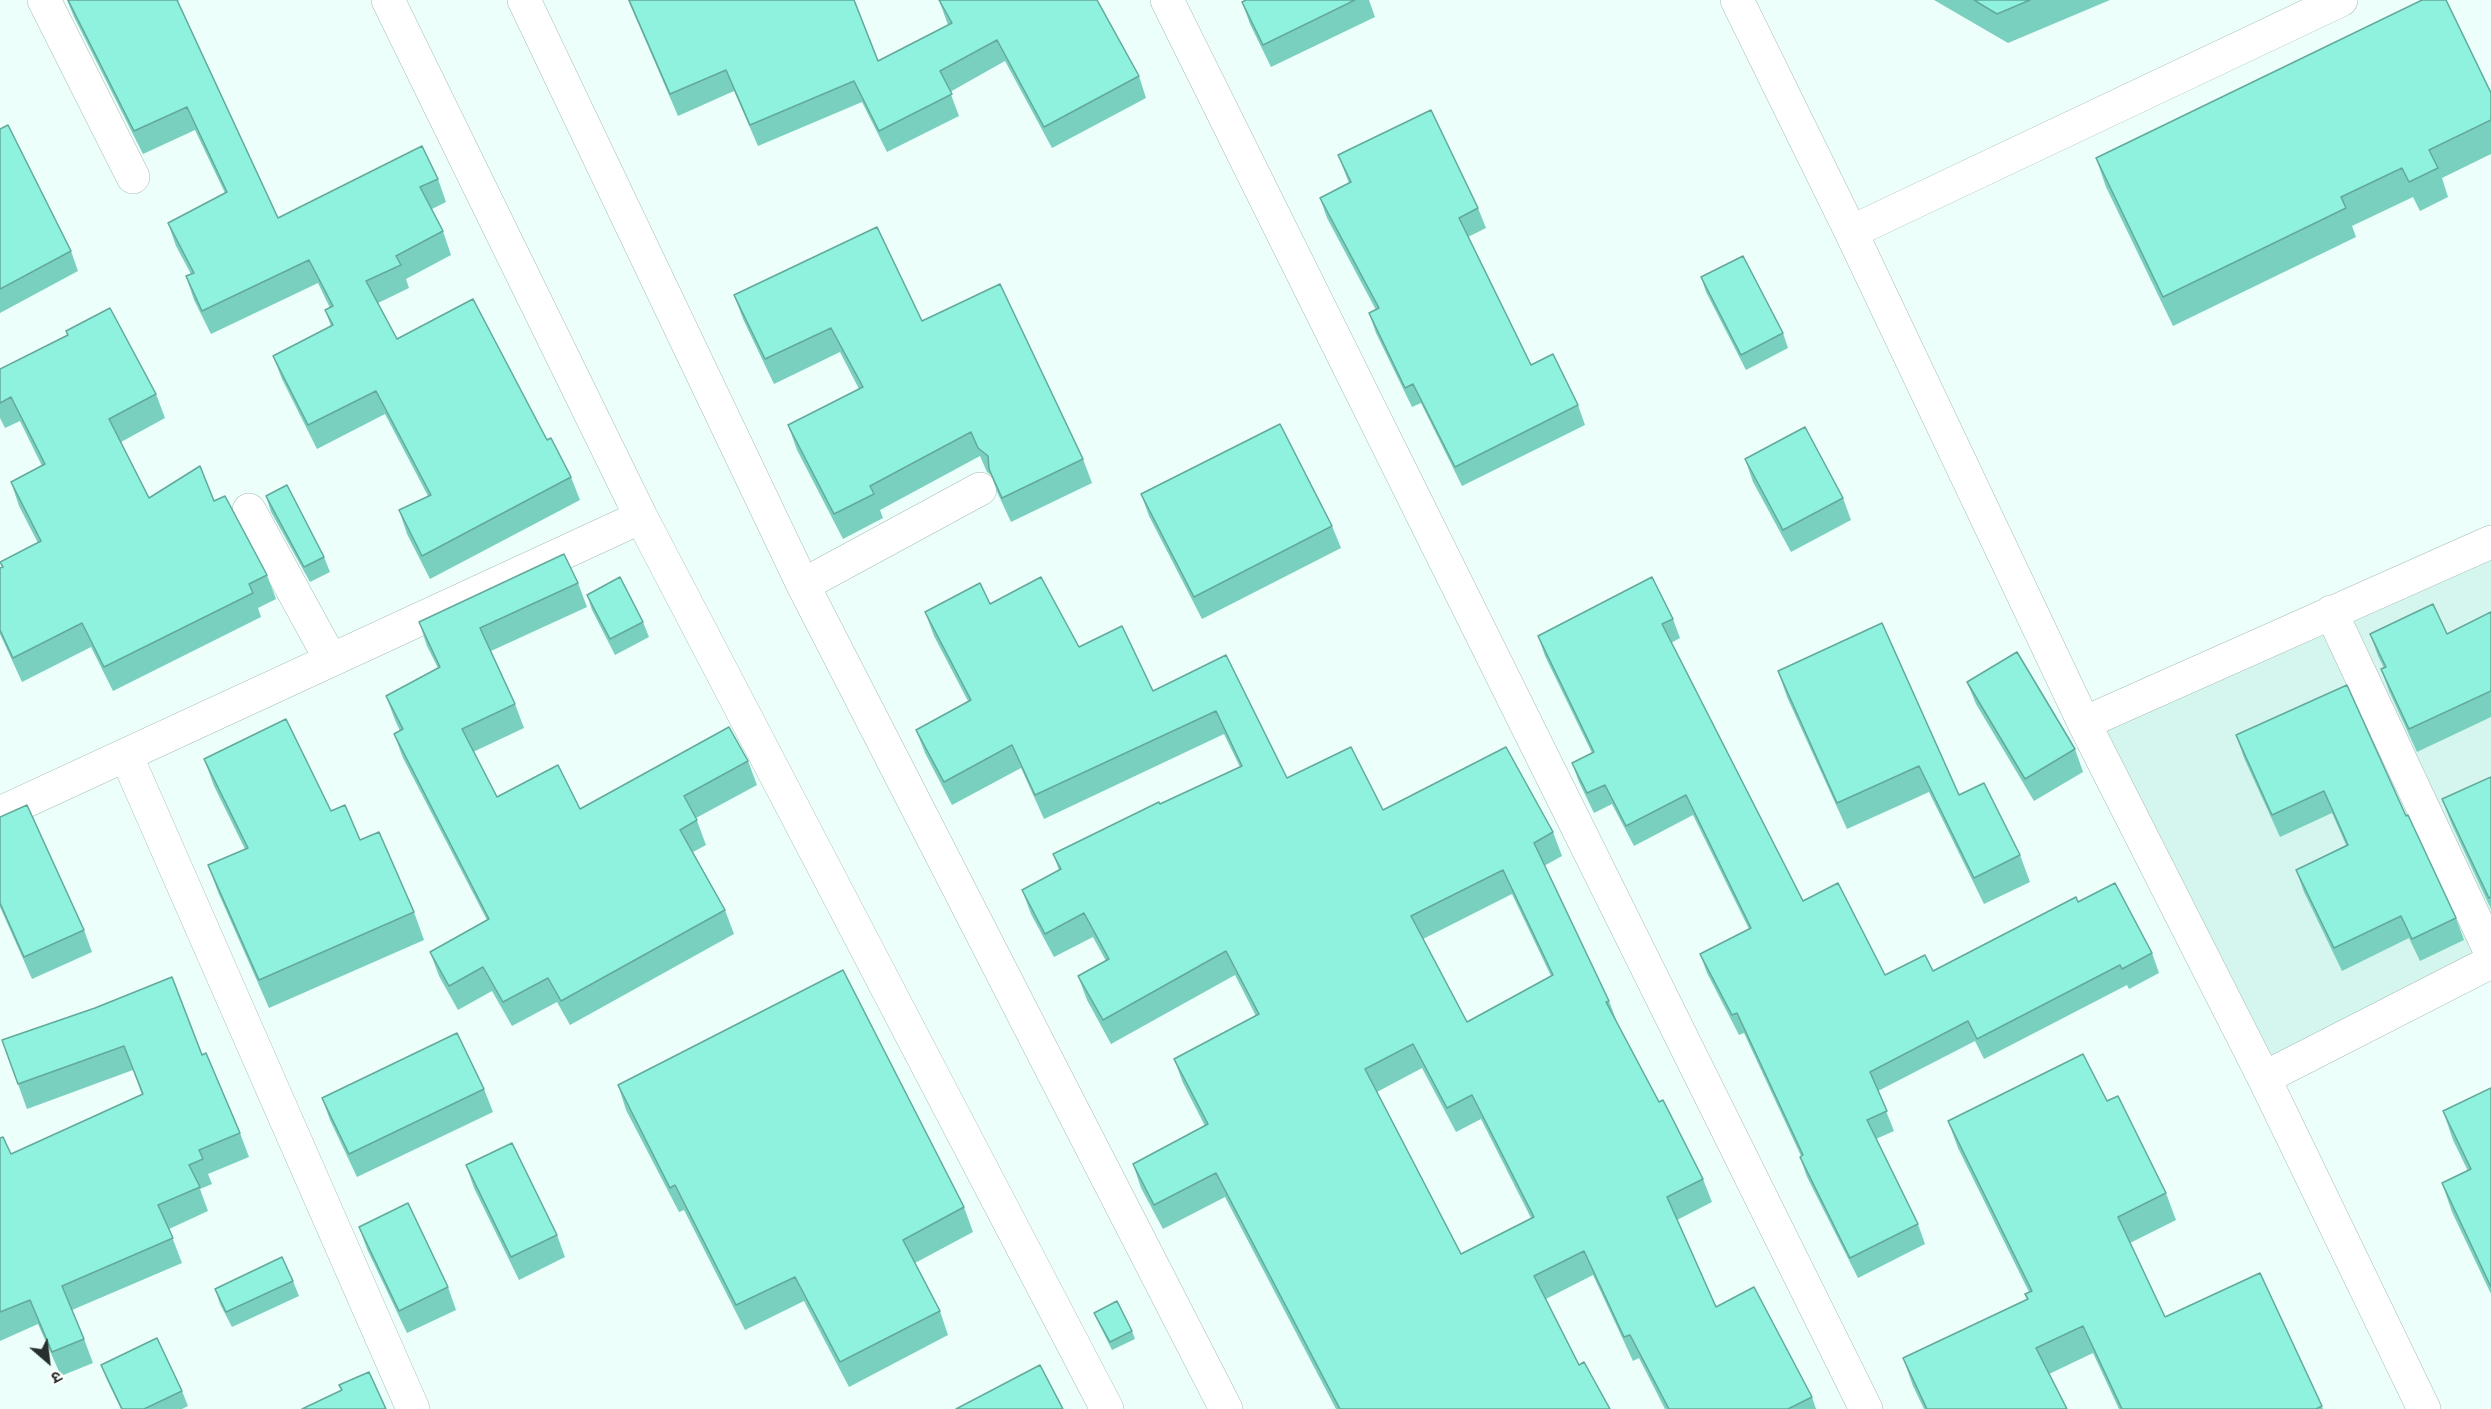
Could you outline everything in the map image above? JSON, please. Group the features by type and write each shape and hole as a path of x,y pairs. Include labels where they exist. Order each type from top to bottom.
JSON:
{"street":[{"path":"44,0 132,177"},
{"path":"388,0 641,517 1107,1409"},
{"path":"525,0 804,585 1226,1409"},
{"path":"1167,0 1866,1409"},
{"path":"1737,0 1851,232 2084,723 2264,1078 2424,1409"},
{"path":"1851,232 2341,0"},
{"path":"804,585 980,489"},
{"path":"249,510 331,660"},
{"path":"0,813 641,517"},
{"path":"2084,723 2331,612 2490,545"},
{"path":"2331,612 2491,953"},
{"path":"126,754 413,1409"},
{"path":"2264,1078 2491,962"}],"shaded area":[{"path":"2491,535 2491,962 2270,1076 2091,713"}],"building":[{"path":"68,0 177,0 278,218 422,146 438,179 420,187 443,231 396,256 401,265 366,281 397,339 473,299 547,440 551,438 571,477 422,556 399,510 431,495 376,391 308,425 273,356 333,325 325,310 333,306 309,260 202,311 186,276 194,273 168,223 227,192 187,107 134,131"},
{"path":"629,0 854,0 878,61 952,23 939,0 1097,0 1139,76 1044,127 997,40 940,71 952,94 879,131 854,81 750,125 726,70 670,94"},
{"path":"1246,0 1355,0 1263,45 1242,2"},
{"path":"1974,0 2030,0 1997,14"},
{"path":"2422,0 2446,0 2491,93 2491,120 2429,150 2438,168 2409,182 2402,168 2341,197 2346,208 2163,297 2096,158"},
{"path":"1431,110 1478,208 1459,218 1531,365 1553,354 1578,405 1455,467 1413,384 1405,388 1369,313 1379,308 1320,198 1351,182 1338,155"},
{"path":"8,125 71,251 0,289 0,129"},
{"path":"877,227 922,321 1000,284 1083,459 1002,498 989,469 988,456 978,448 971,432 870,486 874,494 834,514 788,425 863,387 831,328 765,359 734,295"},
{"path":"1743,256 1783,333 1741,355 1701,277"},
{"path":"110,308 156,394 109,419 149,498 200,466 214,501 225,496 267,575 249,584 253,593 104,667 82,623 13,658 0,630 0,568 3,567 0,562 41,541 11,482 45,464 11,397 0,403 0,369 68,335 66,331"},
{"path":"1280,424 1332,526 1194,597 1141,494"},
{"path":"1805,427 1843,498 1783,530 1745,459"},
{"path":"287,485 324,557 304,567 266,496"},
{"path":"564,554 578,583 480,628 515,704 462,729 497,797 558,765 580,809 729,727 748,761 684,796 697,820 680,830 725,910 561,1001 548,978 503,1002 483,967 449,986 430,952 489,919 394,734 403,729 386,696 440,667 419,622"},
{"path":"620,577 643,622 610,639 587,595"},
{"path":"1041,577 1079,647 1122,626 1153,691 1226,655 1287,778 1351,747 1383,810 1506,747 1553,832 1534,843 1609,1001 1606,1002 1659,1102 1663,1100 1703,1179 1667,1197 1716,1307 1754,1287 1812,1397 1788,1409 1669,1409 1630,1335 1624,1337 1584,1251 1534,1276 1579,1365 1584,1362 1610,1409 1340,1409 1216,1173 1154,1205 1133,1164 1208,1124 1174,1059 1259,1014 1226,951 1103,1020 1078,976 1109,959 1084,913 1045,934 1022,890 1061,869 1053,854 1159,802 1160,804 1242,766 1216,711 1035,795 1012,745 944,782 916,730 971,700 925,612 980,583 990,604","holes":["1503,870 1553,975 1467,1022 1411,916","1413,1044 1447,1108 1472,1095 1534,1217 1461,1254 1365,1069"]},
{"path":"1652,577 1673,619 1662,624 1803,901 1838,883 1885,975 1925,955 1933,971 2076,897 2078,902 2115,883 2152,953 2122,969 2120,965 1977,1039 1968,1021 1870,1072 1887,1111 1867,1120 1918,1224 1850,1258 1800,1157 1803,1155 1737,1013 1732,1015 1700,954 1751,928 1686,795 1626,826 1605,785 1587,793 1572,763 1594,752 1538,636"},
{"path":"2433,604 2447,634 2491,612 2491,691 2409,729 2381,669 2386,667 2370,634"},
{"path":"1882,623 1959,795 1984,783 2020,855 1974,878 1919,766 1837,803 1778,671"},
{"path":"2017,652 2075,749 2025,779 1967,682"},
{"path":"2347,685 2406,816 2408,815 2456,918 2412,939 2401,916 2334,948 2296,870 2348,845 2324,791 2272,815 2236,735"},
{"path":"286,719 331,811 345,805 360,840 379,832 414,912 259,980 208,865 248,848 204,759"},
{"path":"2491,777 2491,897 2489,898 2442,799"},
{"path":"27,805 84,930 24,957 0,903 0,817"},
{"path":"843,970 964,1207 903,1240 940,1311 840,1362 795,1277 736,1305 675,1185 670,1188 618,1085"},
{"path":"172,977 202,1055 206,1053 240,1133 199,1150 203,1159 189,1165 200,1187 158,1205 173,1238 62,1286 84,1339 52,1352 30,1300 0,1312 0,1138 3,1137 11,1154 143,1094 124,1046 18,1084 2,1040 95,1008"},
{"path":"457,1033 484,1089 349,1154 322,1098"},
{"path":"2083,1054 2107,1101 2118,1096 2166,1193 2118,1217 2165,1317 2260,1273 2322,1406 2316,1409 2122,1409 2083,1326 2036,1348 2067,1409 1927,1409 1903,1358 2028,1299 2025,1294 2032,1291 1948,1121"},
{"path":"2491,1088 2491,1287 2442,1183 2471,1169 2443,1111"},
{"path":"512,1143 557,1235 511,1257 466,1165"},
{"path":"408,1203 448,1287 399,1311 359,1227"},
{"path":"282,1257 293,1281 226,1312 215,1289"},
{"path":"1117,1301 1132,1331 1110,1342 1094,1313"},
{"path":"157,1338 182,1391 144,1409 122,1409 101,1365"},
{"path":"1040,1365 1063,1409 956,1409"},
{"path":"369,1372 386,1409 302,1409 342,1390 339,1385"}]}
